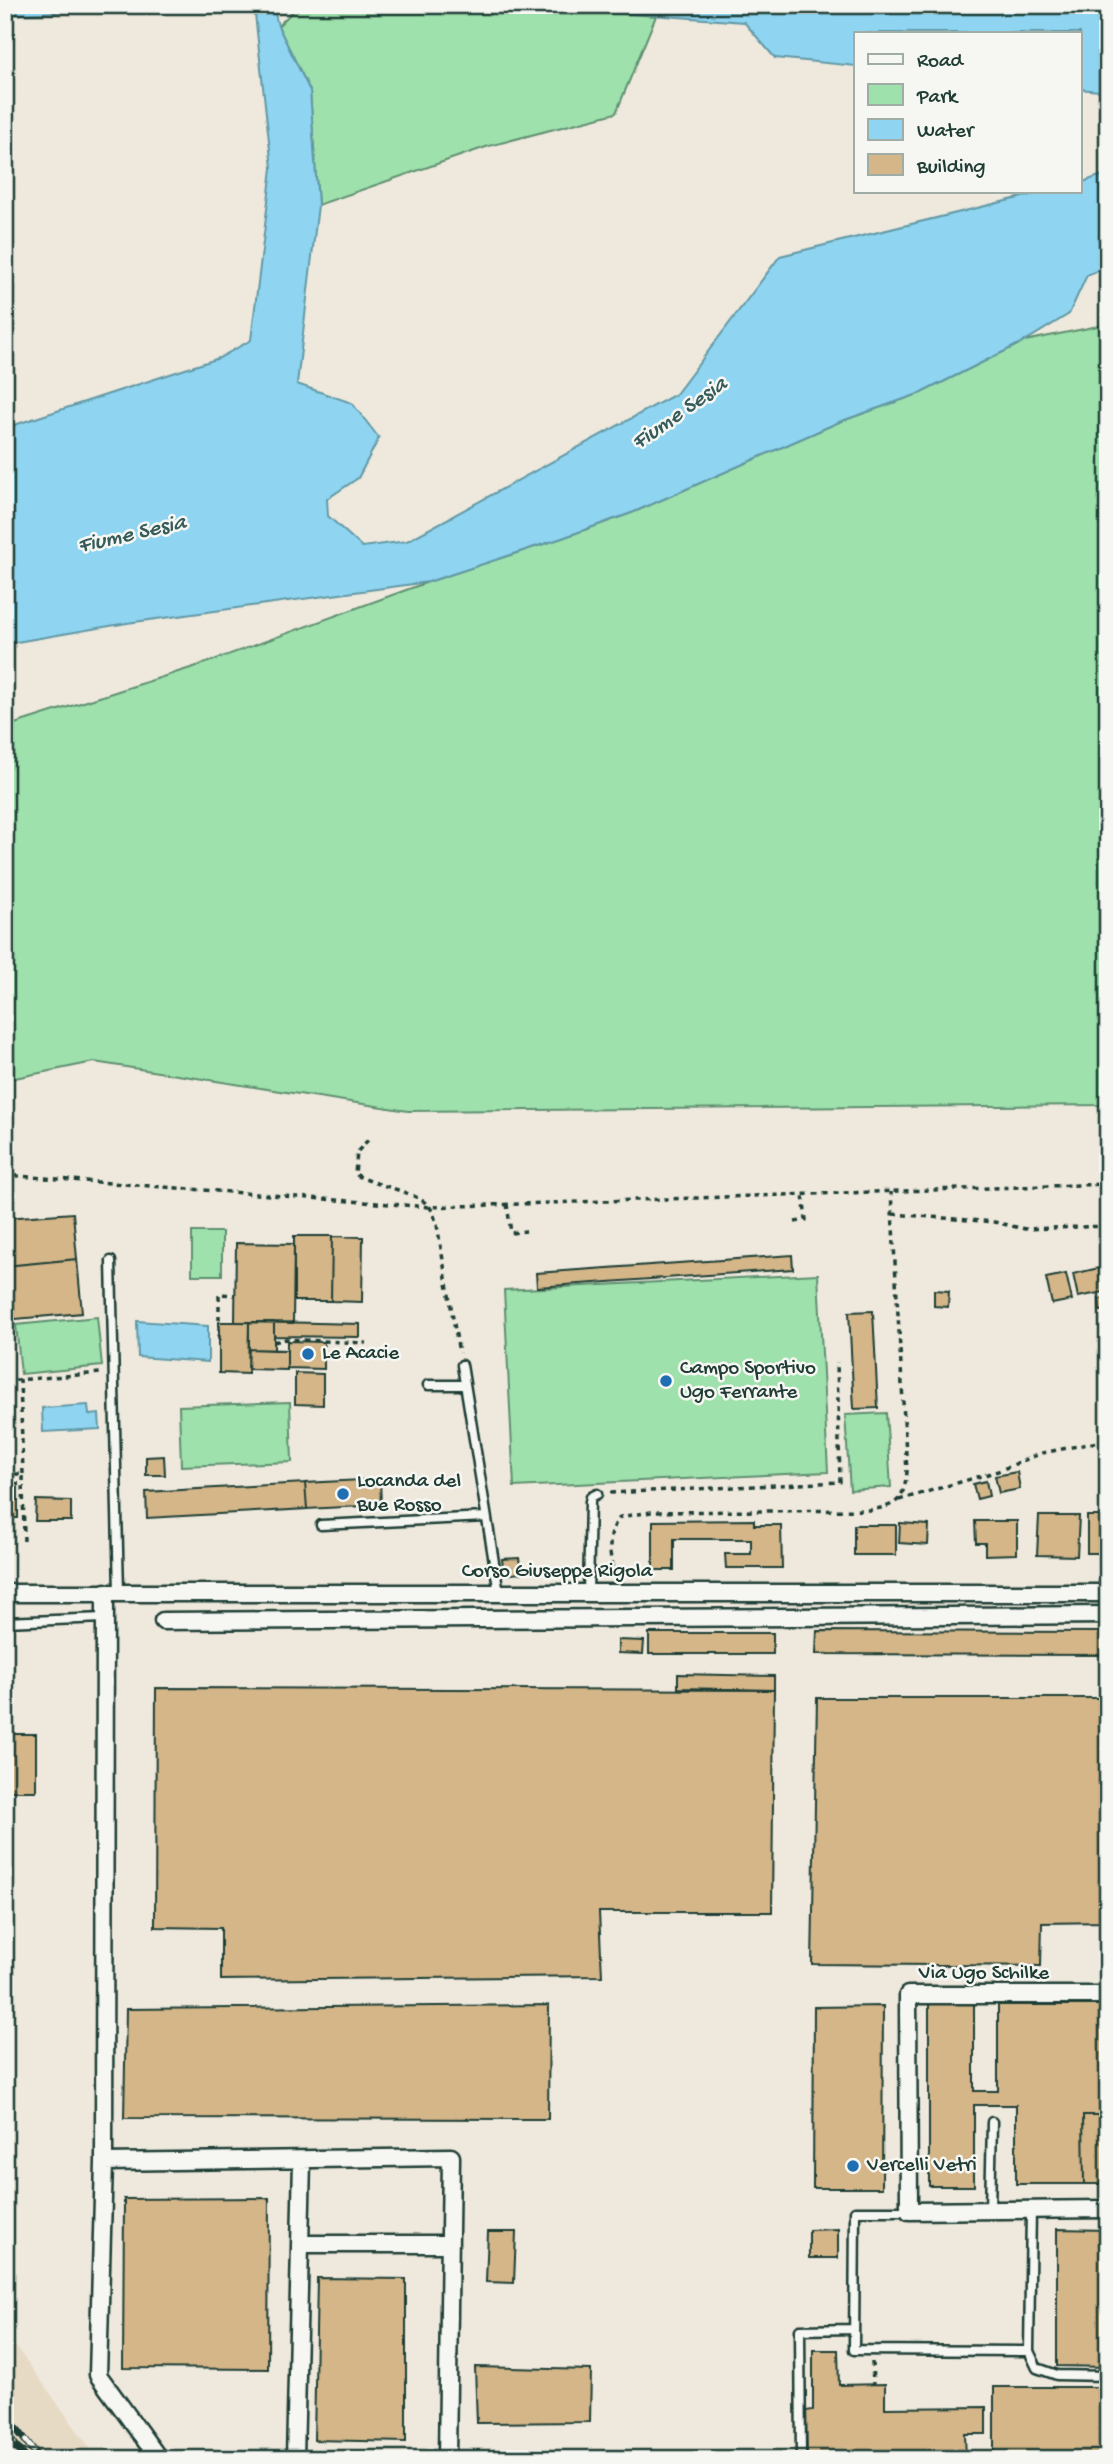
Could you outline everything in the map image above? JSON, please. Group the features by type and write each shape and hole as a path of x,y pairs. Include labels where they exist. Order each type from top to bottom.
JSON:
{"street":[{"path":"112,1592 104,1618 104,2162 98,2375 159,2459"},
{"name":"Corso Giuseppe Rigola","path":"5,1593 1108,1593"},
{"path":"163,1621 1108,1615"},
{"name":"Via Ugo Schilke","path":"909,2211 908,1995 1108,1995"},
{"path":"104,2162 451,2157 447,2459"},
{"path":"295,2459 302,2161"},
{"path":"909,2211 1108,2209"},
{"path":"300,2244 450,2244"}],"lane":[{"path":"111,1261 112,1592"},
{"path":"462,1365 499,1592"},
{"path":"428,1385 464,1385"},
{"path":"588,1593 590,1502 597,1493"},
{"path":"321,1525 486,1517"},
{"path":"5,1622 104,1618"},
{"path":"990,2210 992,2122"},
{"path":"1031,2209 1029,2351 1037,2368 1057,2375 1108,2376"},
{"path":"909,2211 855,2211 854,2350 1029,2351"},
{"path":"801,2459 800,2330 854,2329"}],"path":[{"path":"368,1140 356,1152 355,1174 368,1182 418,1197 430,1207 437,1225 462,1365"},
{"path":"5,1175 430,1207 1108,1184"},
{"path":"891,1192 907,1472 900,1500"},
{"path":"794,1222 806,1220 803,1195"},
{"path":"507,1204 511,1233 526,1231"},
{"path":"893,1214 994,1222 1025,1229 1108,1227"},
{"path":"219,1340 219,1294 236,1295"},
{"path":"274,1342 286,1339 366,1343"},
{"path":"597,1493 841,1482 837,1362"},
{"path":"5,1381 113,1371"},
{"path":"20,1379 24,1544"},
{"path":"619,1593 609,1542 612,1526 620,1517 651,1513 871,1510 889,1507 900,1500 998,1471 1042,1452 1108,1440"},
{"path":"5,1474 23,1474"},
{"path":"872,2350 873,2385"}],"shaded area":[{"path":"5,2333 98,2459 11,2459 5,2452"}],"green space":[{"path":"299,5 519,5 656,16 616,113 489,146 318,205 310,91 278,26"},
{"path":"1108,324 1108,1105 408,1111 94,1062 5,1080 5,727 200,665 428,582 634,512 839,422 921,393 1025,341"},
{"path":"192,1232 222,1232 222,1275 192,1275"},
{"name":"Campo Sportivo Ugo Ferrante","path":"818,1274 828,1472 514,1487 504,1290"},
{"path":"97,1317 102,1366 21,1374 16,1325"},
{"path":"290,1402 292,1462 181,1466 179,1406"},
{"path":"886,1413 891,1487 850,1490 845,1415"}],"water":[{"path":"5,5 112,5 82,11 5,15"},
{"name":"Fiume Sesia","path":"254,5 273,5 278,26 310,91 318,205 297,384 352,403 379,438 358,478 327,499 328,516 362,547 407,541 676,394 780,256 1043,192 1082,192 1082,182 1108,173 1108,266 1087,275 1069,314 1025,341 921,393 839,422 634,512 562,538 428,582 127,623 5,644 5,428 219,358 251,340 272,168"},
{"path":"519,5 1108,5 1108,92 1082,89 1082,32 854,32 854,66 775,58 744,22"},
{"path":"137,1321 208,1326 208,1362 138,1357"},
{"path":"88,1405 89,1415 99,1414 100,1429 43,1432 42,1408"}],"building":[{"path":"73,1213 77,1259 5,1266 5,1218"},
{"path":"294,1236 332,1236 331,1301 294,1301"},
{"path":"332,1236 363,1237 362,1302 331,1301"},
{"path":"236,1243 294,1244 293,1323 235,1322"},
{"path":"792,1255 793,1269 537,1287 536,1273"},
{"path":"77,1259 82,1313 5,1320 5,1266"},
{"path":"1099,1268 1104,1292 1078,1297 1073,1274"},
{"path":"1066,1274 1072,1300 1052,1304 1046,1278"},
{"path":"934,1290 949,1291 948,1307 934,1306"},
{"path":"1108,1298 1108,1310 1100,1311 1099,1299"},
{"path":"873,1311 878,1408 854,1409 849,1312"},
{"path":"219,1322 249,1322 248,1374 219,1373"},
{"path":"249,1322 274,1322 274,1350 249,1349"},
{"path":"274,1322 360,1324 360,1337 274,1336"},
{"path":"287,1341 324,1342 324,1369 287,1368"},
{"path":"249,1349 287,1350 287,1370 248,1369"},
{"path":"295,1373 323,1374 323,1405 295,1404"},
{"path":"164,1456 165,1475 146,1475 146,1457"},
{"path":"1017,1472 1020,1489 999,1493 995,1476"},
{"name":"Locanda del Bue Rosso","path":"380,1479 381,1505 307,1509 305,1483"},
{"path":"986,1481 989,1496 977,1499 973,1484"},
{"path":"5,1483 18,1483 18,1518 5,1518"},
{"path":"305,1483 307,1509 147,1518 146,1492"},
{"path":"36,1500 71,1501 71,1521 35,1521"},
{"path":"1039,1516 1079,1516 1077,1556 1037,1555"},
{"path":"1087,1516 1108,1516 1108,1553 1087,1553"},
{"path":"754,1520 754,1525 781,1525 782,1568 726,1568 725,1554 751,1554 751,1539 674,1539 674,1570 653,1570 653,1521"},
{"path":"975,1521 1017,1521 1017,1554 985,1555 985,1543 976,1543"},
{"path":"900,1523 929,1525 928,1545 899,1543"},
{"path":"854,1525 896,1525 896,1555 854,1555"},
{"path":"519,1558 521,1573 504,1575 502,1559"},
{"path":"817,1631 1108,1632 1108,1655 816,1654"},
{"path":"649,1633 773,1633 773,1654 649,1654"},
{"path":"618,1640 644,1641 643,1654 618,1653"},
{"path":"678,1674 774,1676 774,1690 678,1688"},
{"path":"156,1688 774,1690 772,1912 599,1912 602,1976 221,1980 221,1928 155,1927"},
{"path":"817,1698 1108,1698 1108,1922 1042,1923 1041,1966 812,1964"},
{"path":"5,1734 36,1734 36,1791 5,1791"},
{"path":"929,2004 974,2004 974,2091 998,2091 998,2005 1108,2005 1108,2115 1083,2115 1084,2184 1016,2184 1016,2105 974,2105 974,2186 929,2186"},
{"path":"549,2005 548,2119 124,2118 126,2009"},
{"path":"883,2006 882,2188 813,2188 814,2007"},
{"path":"1083,2115 1108,2115 1108,2184 1084,2184"},
{"path":"269,2198 268,2369 123,2368 124,2199"},
{"path":"838,2229 838,2258 809,2258 809,2230"},
{"path":"1057,2229 1108,2230 1108,2367 1057,2366"},
{"path":"488,2232 516,2232 514,2283 486,2282"},
{"path":"317,2278 406,2279 406,2442 314,2440"},
{"path":"813,2350 838,2350 839,2385 885,2384 885,2408 986,2407 986,2434 965,2434 966,2459 807,2459 806,2411 813,2410"},
{"path":"475,2367 591,2370 590,2422 477,2423"},
{"path":"994,2387 1108,2387 1108,2459 994,2459"}],"railway":[{"path":"5,2414 40,2459"},
{"path":"5,2432 26,2459"}],"place":[{"name":"Le Acacie","path":"308,1354"},
{"name":"Campo Sportivo Ugo Ferrante","path":"666,1381"},
{"name":"Locanda del Bue Rosso","path":"343,1494"},
{"name":"Vercelli Vetri","path":"853,2166"}]}
